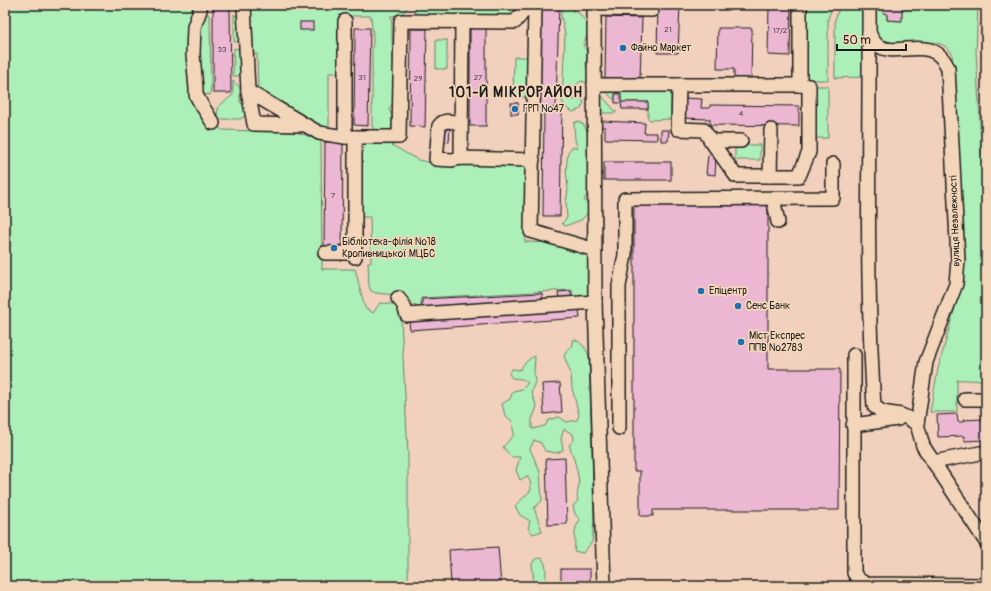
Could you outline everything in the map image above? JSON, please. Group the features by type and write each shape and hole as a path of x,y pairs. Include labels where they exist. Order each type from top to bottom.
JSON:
{"street":[{"path":"200,5 200,10 194,27 193,54 196,95 213,123"},
{"path":"244,5 248,91 254,124 304,125"},
{"path":"248,91 318,134 350,137 399,137 401,21 515,22 529,5"},
{"path":"536,5 531,231 595,250"},
{"path":"800,5 800,86"},
{"path":"869,5 868,246 874,406 882,412 901,415 913,421"},
{"path":"604,586 595,302 594,7 652,10"},
{"path":"325,253 355,255 345,21"},
{"path":"461,158 462,22"},
{"name":"вулиця Незалежності","path":"869,33 873,40 882,48 926,49 936,52 948,68 958,260 957,277 956,284 926,362 913,421 923,446 985,540"},
{"path":"594,85 679,85 809,86 809,152 799,176 736,176 704,130 678,129 679,85"},
{"path":"268,104 268,124"},
{"path":"462,123 445,121 441,122 438,126 436,159 452,160 461,158 533,160"},
{"path":"770,176 771,130"},
{"path":"711,140 741,141"},
{"path":"619,428 619,286 625,255 625,198 833,198 833,164"},
{"path":"773,198 778,222"},
{"path":"398,298 403,304 407,315 595,302"},
{"path":"854,355 854,572 858,579 866,584 986,585"},
{"path":"965,399 986,399"},
{"path":"853,425 913,421"},
{"path":"933,462 986,452"}],"green space":[{"path":"5,5 197,5 197,104 222,130 296,132 321,140 322,269 355,269 365,308 373,313 380,303 392,304 399,309 401,319 408,454 408,586 5,586 5,257 10,247 5,176"},
{"path":"248,5 408,5 401,13 391,16 392,58 395,74 393,91 394,102 389,109 392,118 392,125 389,134 376,133 372,126 373,40 371,16 339,16 339,73 329,73 329,128 321,128 258,92 257,54 250,54"},
{"path":"415,5 523,5 514,16 415,15"},
{"path":"562,5 569,5 574,12 579,13 588,28 583,44 587,52 586,65 590,76 588,83 581,81 570,90 570,98 574,100 579,96 584,102 581,109 573,112 565,107 562,101 565,34 561,16"},
{"path":"806,5 833,5 828,18 828,80 806,80"},
{"path":"840,5 863,5 863,77 835,78 835,20"},
{"path":"874,5 883,5 887,8 883,8 883,13 887,14 887,20 901,21 902,9 946,9 946,5 978,5 976,52 986,228 986,379 957,380 957,412 930,412 938,369 964,274 952,53 946,47 938,43 897,43 879,39 875,33"},
{"path":"205,13 209,15 210,21 210,95 203,94 197,85 196,29"},
{"path":"234,14 239,20 242,41 234,42"},
{"path":"436,40 447,40 447,69 436,69"},
{"path":"234,48 238,49 242,59 242,68 239,76 233,76"},
{"path":"514,57 529,57 528,97 513,97"},
{"path":"233,81 240,87 240,102 245,107 247,115 240,119 221,119 217,114 219,106 233,95"},
{"path":"814,86 828,86 828,138 814,138"},
{"path":"605,89 671,91 671,119 650,120 648,118 648,102 621,102 621,94 615,94 615,100"},
{"path":"601,95 616,112 616,113 601,113"},
{"path":"578,121 584,125 589,135 591,187 584,200 589,205 590,211 581,220 565,226 562,223 567,218 566,203 568,189 566,170 568,152 572,147 578,148 575,140 574,123"},
{"path":"363,142 388,143 418,160 442,165 525,163 525,242 559,243 590,255 590,298 573,299 572,290 421,298 421,308 406,302 396,295 371,291 369,286 368,262 371,262 370,217 358,217 359,144"},
{"path":"735,145 760,145 760,160 735,160"},
{"path":"574,339 583,346 589,356 594,520 592,542 583,553 574,551 575,532 577,524 580,520 575,514 573,506 578,501 577,495 579,485 576,465 569,445 574,440 573,434 564,429 561,438 563,450 557,453 545,451 541,443 534,440 530,449 540,472 542,501 534,508 542,531 533,534 528,528 530,521 520,515 515,506 531,490 530,481 527,476 520,480 516,470 520,457 511,457 503,447 514,435 512,421 505,415 502,404 510,399 513,391 522,389 528,383 522,379 512,378 509,374 512,369 520,370 530,358 535,356 535,382 531,392 537,407 532,419 532,429 545,426 549,420 559,417 567,422 577,420 579,415 572,388 571,374 564,356 568,349 572,347"},
{"path":"542,558 546,567 546,580 555,586 537,586 534,584 532,564 535,559"}],"building":[{"path":"213,5 230,5 231,93 213,93"},
{"path":"541,5 559,5 556,108 539,107"},
{"path":"658,5 680,5 678,53 657,53"},
{"path":"769,5 791,5 790,56 768,55"},
{"path":"887,5 902,5 902,21 887,20 887,14 883,13 883,8 887,8"},
{"name":"Файно Маркет","path":"606,17 642,18 640,79 605,79"},
{"path":"300,22 313,22 313,30 300,30"},
{"path":"355,28 370,28 368,126 354,125"},
{"path":"470,28 486,28 486,126 470,126"},
{"path":"718,28 752,28 751,79 734,79 734,69 717,69"},
{"path":"411,29 427,29 425,127 410,126"},
{"path":"615,94 621,94 621,102 648,102 648,109 622,109 621,103 615,103"},
{"path":"683,98 702,99 701,108 710,108 710,105 799,106 799,126 710,125 710,119 682,118"},
{"name":"ГРП №47","path":"511,103 518,103 518,114 511,114"},
{"path":"544,108 562,108 560,216 543,216"},
{"path":"602,121 645,123 644,133 657,133 657,140 605,139 605,127 601,127"},
{"path":"443,129 450,129 449,142 442,141"},
{"path":"661,130 669,130 668,141 661,141"},
{"path":"325,142 343,142 342,249 324,249"},
{"path":"708,155 716,156 715,175 706,174"},
{"path":"604,162 671,162 671,180 604,180"},
{"name":"Епіцентр","path":"634,203 768,203 768,369 840,369 839,510 653,510 653,516 640,516 640,471 634,471"},
{"path":"571,291 572,300 559,301 558,292"},
{"path":"542,293 542,301 422,308 422,299"},
{"path":"579,309 580,318 410,330 409,322"},
{"path":"560,383 562,412 544,414 542,384"},
{"path":"983,406 986,406 985,440 964,441 964,436 938,437 937,415 957,414 958,422 964,422 963,420 983,419"},
{"path":"565,458 567,524 548,525 546,459"},
{"path":"498,547 501,586 451,586 449,550"},
{"path":"561,569 590,569 590,581 561,581"}],"place":[{"name":"Файно Маркет","path":"623,48"},
{"name":"ГРП №47","path":"515,109"},
{"name":"Бібліотека-філія №18 Кропивницької МЦБС","path":"334,248"},
{"name":"Епіцентр","path":"701,291"},
{"name":"Сенс Банк","path":"738,306"},
{"name":"Міст Експрес ППВ №2783","path":"741,342"}],"district":[{"name":"101-Й МІКРОРАЙОН","path":"516,92"}]}
